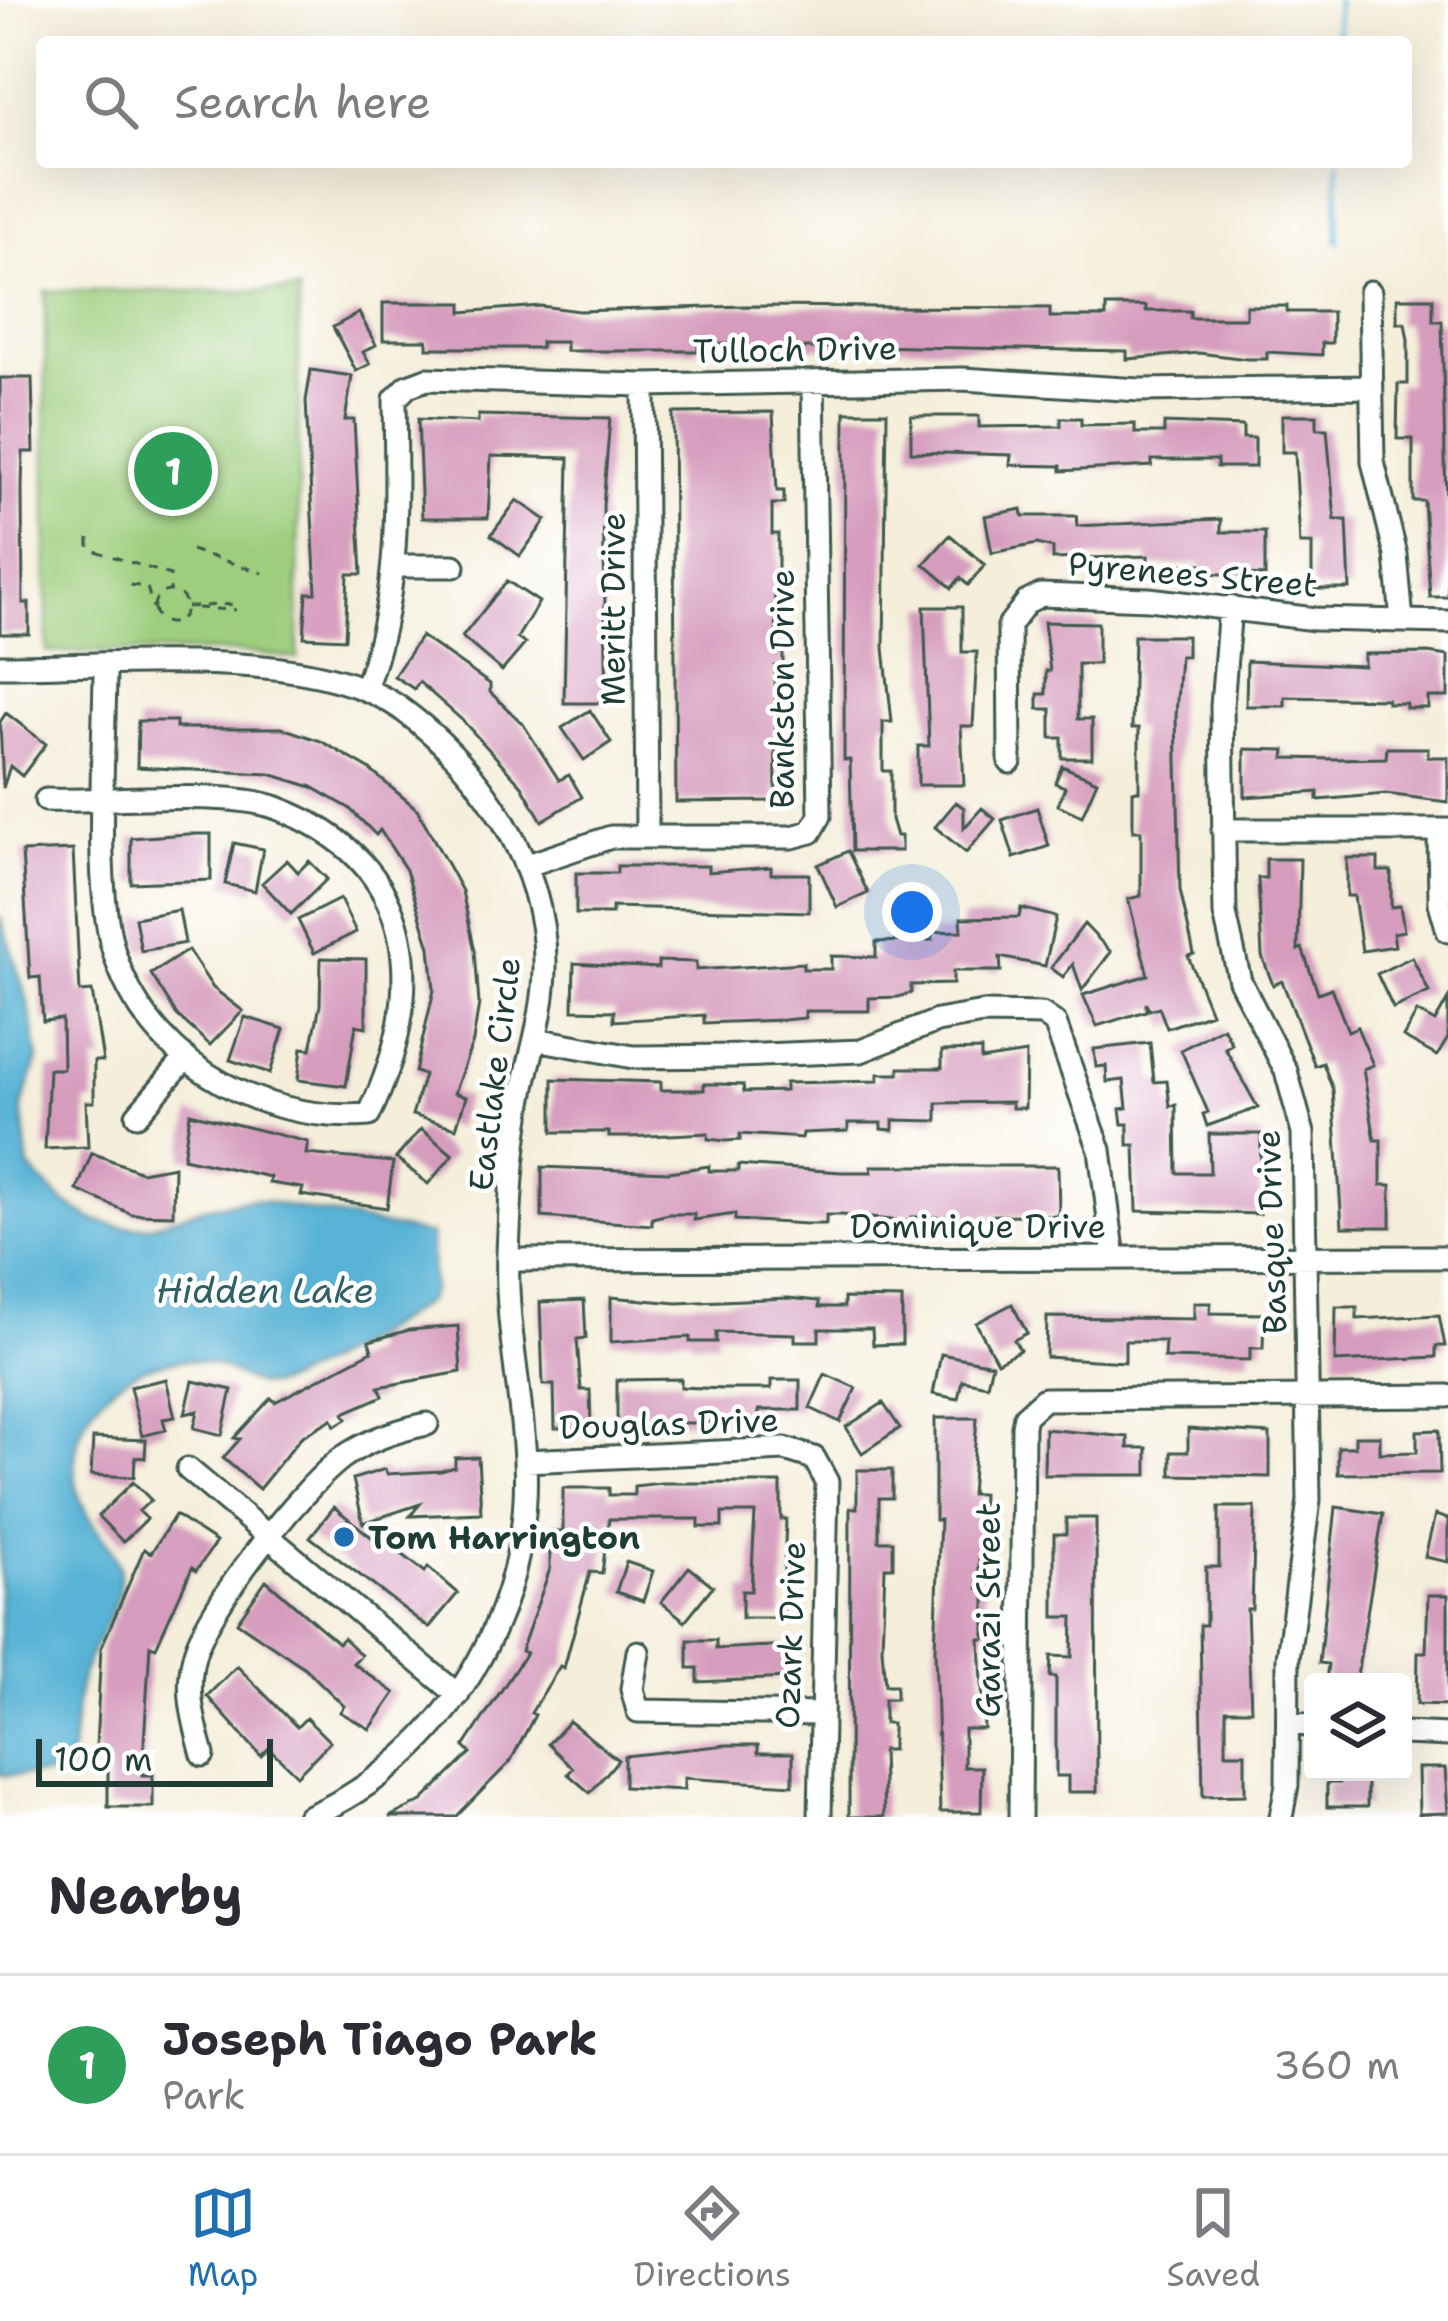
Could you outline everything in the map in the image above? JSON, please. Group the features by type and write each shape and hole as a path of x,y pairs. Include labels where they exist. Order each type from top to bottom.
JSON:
{"street":[{"path":"1370,292 1373,462 1396,555 1402,621"},
{"name":"Tulloch Drive","path":"365,688 389,616 397,566 395,399 408,386 428,379 644,385 963,379 1140,389 1370,387"},
{"name":"Bankston Drive","path":"647,833 792,837 811,832 820,816 813,382"},
{"name":"Meritt Drive","path":"644,385 647,833"},
{"path":"397,566 454,566"},
{"name":"Pyrenees Street","path":"1010,762 1009,625 1027,602 1041,595 1315,619 1448,622"},
{"name":"Basque Drive","path":"1230,608 1222,706 1230,949 1300,1118 1307,1256 1309,1500 1288,1658 1281,1817"},
{"name":"Eastlake Circle","path":"0,666 269,668 365,688 425,728 470,774 505,822 525,866 543,931 545,967 536,1039 520,1107 508,1260 525,1461 518,1557 505,1609 458,1695 409,1751 318,1815"},
{"path":"46,800 105,802 226,801 275,807 357,862 394,916 406,966 404,1022 369,1115 344,1117 264,1102 210,1078 185,1059 133,998 116,958 107,914 105,802 104,667"},
{"path":"1223,830 1444,830 1440,903 1448,931"},
{"path":"525,866 572,845 647,833"},
{"path":"536,1039 633,1057 861,1051 937,1021 983,1013 1042,1014 1055,1023 1100,1150 1114,1258"},
{"path":"137,1115 185,1059"},
{"name":"Dominique Drive","path":"508,1260 1448,1257"},
{"path":"1308,1394 1448,1396"},
{"name":"Garazi Street","path":"1020,1817 1023,1426 1034,1406 1044,1399 1308,1394"},
{"path":"203,1756 190,1704 195,1651 208,1623 270,1538 343,1458 377,1438 427,1424"},
{"name":"Douglas Drive","path":"525,1461 785,1449 814,1458"},
{"name":"Ozark Drive","path":"814,1458 827,1482 820,1817"},
{"path":"188,1469 458,1695"},
{"path":"638,1652 632,1689 638,1711 819,1714"},
{"path":"1288,1724 1304,1725"},
{"path":"1412,1733 1448,1735"}],"path":[{"path":"89,538 89,549 170,575 170,592"},
{"path":"191,550 262,573"},
{"path":"130,585 147,586 150,608 155,608"},
{"path":"177,592 186,607 177,622 164,622 155,602 177,592"},
{"path":"186,607 236,607"}],"green space":[{"path":"45,291 299,291 298,659 245,652 47,652"}],"water":[{"name":"Hidden Lake","path":"0,916 29,1005 38,1059 22,1106 29,1168 61,1200 93,1220 122,1227 151,1226 205,1207 253,1199 431,1235 432,1290 427,1301 330,1360 266,1386 215,1365 169,1362 127,1377 94,1407 82,1427 75,1474 85,1510 117,1561 119,1587 82,1677 70,1768 57,1775 0,1775"}],"building":[{"path":"1397,298 1433,298 1433,321 1442,321 1448,597 1430,597 1424,501 1413,501 1413,439 1397,439 1398,384 1408,384 1408,340 1405,323 1397,323"},
{"path":"383,303 462,303 462,312 541,306 579,311 745,306 1050,308 1050,317 1106,317 1106,306 1146,306 1146,311 1190,311 1190,318 1246,318 1246,306 1287,306 1287,312 1332,312 1332,343 1322,343 1322,355 1267,352 1267,359 1199,353 1127,359 1127,351 864,346 728,351 728,344 698,344 698,351 566,351 566,342 541,342 541,348 427,348 427,340 383,340"},
{"path":"359,313 376,345 363,352 370,364 356,371 333,327"},
{"path":"311,370 352,376 345,420 354,420 362,574 348,574 345,639 304,637 307,593 316,593 306,401"},
{"path":"0,378 32,378 34,452 23,452 22,488 23,603 29,603 29,634 0,634"},
{"path":"773,412 777,491 784,491 784,504 772,504 772,534 778,534 778,572 786,572 786,585 774,585 778,652 783,652 783,666 775,666 776,801 676,802 673,413"},
{"path":"845,412 887,412 884,648 892,722 883,722 883,771 891,771 891,819 896,836 901,836 901,851 852,851 850,760 844,760"},
{"path":"478,415 610,418 603,506 607,703 564,703 569,458 491,456 488,518 422,518 418,419 478,422"},
{"path":"1282,415 1317,415 1317,429 1327,429 1335,520 1347,520 1350,589 1312,589 1312,544 1300,544 1295,452 1282,452"},
{"path":"911,416 979,416 979,427 1061,426 1061,418 1081,418 1081,425 1135,424 1135,433 1164,433 1164,423 1243,426 1243,438 1255,438 1255,467 1217,467 1217,460 1152,460 1152,466 1061,471 1061,466 1010,465 1011,455 911,452"},
{"path":"517,500 546,520 520,556 491,535"},
{"path":"1022,509 1023,516 1077,516 1077,526 1221,519 1221,532 1265,532 1265,576 1201,573 1201,564 1148,566 1148,556 1053,559 1053,548 1037,544 992,553 985,516"},
{"path":"950,535 985,565 968,585 960,578 952,588 924,564"},
{"path":"507,581 539,602 517,638 525,644 502,671 462,637"},
{"path":"924,607 962,607 962,652 977,652 973,726 961,726 964,785 918,785 918,746 929,746"},
{"path":"1044,622 1098,623 1098,664 1078,664 1078,719 1092,719 1092,758 1062,758 1062,738 1051,738 1051,709 1038,709 1038,694 1046,694 1046,671 1050,671"},
{"path":"421,636 490,684 490,692 523,724 559,780 569,775 582,797 542,821 522,786 463,721 419,682 414,689 394,676"},
{"path":"1134,636 1187,636 1187,656 1180,656 1176,716 1180,890 1194,954 1188,956 1211,1013 1167,1028 1159,1007 1149,1010 1146,1003 1146,1011 1097,1026 1083,995 1148,975 1128,899 1141,896 1141,831 1133,831 1133,791 1139,791 1139,728 1132,728"},
{"path":"1364,654 1448,656 1448,697 1428,697 1428,708 1406,708 1406,703 1387,703 1387,699 1285,697 1285,706 1246,706 1247,661 1364,666"},
{"path":"590,710 611,742 584,760 562,728"},
{"path":"6,713 46,744 22,776 10,766 3,788 0,722"},
{"path":"138,721 176,721 176,728 282,728 321,741 369,769 417,809 462,891 475,951 479,1004 473,1041 454,1093 466,1097 456,1128 412,1115 424,1075 415,1072 434,990 430,947 406,870 380,830 376,835 349,808 312,787 270,774 137,767"},
{"path":"1387,748 1428,748 1428,757 1448,757 1448,802 1386,794 1318,800 1318,792 1245,797 1245,749 1285,750 1284,758 1333,759 1386,758"},
{"path":"1062,766 1097,781 1082,816 1058,805 1065,787 1055,783"},
{"path":"956,802 964,808 964,828 982,808 995,819 966,853 935,827"},
{"path":"1037,808 1049,846 1014,858 1002,820"},
{"path":"211,834 211,880 131,883 131,838"},
{"path":"234,843 263,849 255,891 225,884"},
{"path":"73,850 80,992 92,991 103,1061 94,1061 94,1102 86,1102 88,1147 45,1149 49,1069 63,1069 62,1019 43,1021 40,977 30,978 22,852"},
{"path":"848,851 868,893 837,907 818,865"},
{"path":"1347,858 1378,858 1378,871 1391,871 1391,907 1400,906 1404,931 1393,933 1395,946 1362,951 1354,896 1347,896"},
{"path":"1266,859 1300,859 1298,950 1302,948 1318,993 1331,988 1348,1031 1357,1027 1373,1065 1363,1069 1375,1140 1381,1140 1381,1185 1391,1185 1391,1227 1342,1227 1333,1090 1323,1063 1315,1066 1282,981 1273,985 1262,956 1258,878 1266,878"},
{"path":"287,860 298,872 309,861 327,879 291,914 262,883"},
{"path":"617,866 708,866 708,872 771,867 771,874 809,874 809,912 612,907 612,914 576,914 576,873 617,873"},
{"path":"340,899 356,932 314,953 298,920"},
{"path":"1021,908 1056,917 1045,966 1000,957 1001,971 953,971 953,984 911,985 911,993 869,998 869,1011 805,1011 805,1018 704,1023 704,1015 614,1021 614,1011 573,1010 574,963 658,968 658,961 696,962 696,970 803,963 803,969 831,969 831,956 876,957 876,942 932,940 932,932 962,931 961,918 1019,917"},
{"path":"179,910 185,943 141,951 135,918"},
{"path":"1084,924 1111,952 1082,990 1073,964 1063,977 1051,968"},
{"path":"188,950 213,988 243,1011 210,1045 177,1015 151,974"},
{"path":"1412,957 1429,992 1393,1008 1377,974"},
{"path":"321,958 366,959 366,1027 356,1025 346,1086 298,1080 302,1048 311,1049 320,1005"},
{"path":"1448,999 1448,1038 1437,1056 1403,1037 1417,1012 1435,1022"},
{"path":"245,1017 284,1029 270,1073 230,1060"},
{"path":"1223,1027 1232,1044 1225,1048 1258,1108 1207,1126 1203,1114 1208,1112 1181,1050"},
{"path":"1150,1043 1154,1082 1167,1081 1170,1106 1176,1105 1177,1173 1210,1173 1209,1134 1261,1134 1260,1214 1137,1211 1135,1145 1128,1145 1128,1124 1122,1124 1120,1109 1127,1108 1124,1080 1107,1082 1106,1066 1096,1067 1094,1049"},
{"path":"981,1050 981,1060 1026,1053 1025,1108 1012,1108 1012,1102 937,1103 937,1121 893,1120 893,1130 881,1129 881,1123 848,1123 848,1131 803,1133 802,1138 740,1134 740,1140 726,1141 708,1139 708,1133 609,1137 609,1132 553,1132 553,1079 661,1082 661,1090 704,1090 704,1084 720,1084 743,1085 744,1092 785,1091 785,1083 878,1081 878,1074 899,1074 899,1068 942,1068 942,1051"},
{"path":"190,1113 308,1142 306,1154 393,1162 387,1208 301,1195 303,1188 269,1183 270,1177 183,1158"},
{"path":"421,1129 453,1155 428,1184 396,1158"},
{"path":"92,1153 141,1172 174,1166 173,1215 132,1214 77,1190"},
{"path":"738,1165 841,1172 872,1172 871,1166 1058,1166 1059,1216 996,1215 950,1222 950,1217 911,1217 911,1222 826,1215 826,1224 807,1224 735,1220 735,1214 694,1220 694,1214 669,1214 652,1218 652,1225 542,1217 542,1167 669,1172 709,1166 709,1171 738,1171"},
{"path":"611,1297 677,1303 788,1298 819,1301 819,1307 844,1307 844,1298 902,1299 902,1344 873,1345 872,1329 819,1329 819,1341 795,1341 795,1334 716,1332 716,1342 690,1342 690,1337 611,1342"},
{"path":"584,1300 586,1338 577,1339 581,1390 590,1390 591,1428 555,1428 554,1385 543,1385 540,1302"},
{"path":"1194,1303 1211,1303 1210,1313 1264,1314 1263,1348 1250,1348 1250,1360 1164,1358 1165,1341 1125,1341 1125,1362 1046,1357 1047,1317 1194,1319"},
{"path":"1012,1304 1027,1333 1014,1340 1020,1350 997,1362 976,1323"},
{"path":"1336,1307 1357,1307 1357,1319 1439,1315 1445,1346 1436,1346 1436,1357 1335,1362"},
{"path":"458,1326 461,1372 379,1387 383,1396 344,1413 347,1419 335,1426 332,1419 301,1437 259,1489 223,1458 240,1439 234,1438 271,1398 275,1402 372,1351 369,1341 409,1330"},
{"path":"941,1354 992,1364 987,1385 962,1380 958,1399 933,1394"},
{"path":"825,1374 856,1388 840,1422 810,1408"},
{"path":"166,1379 175,1417 163,1419 166,1430 142,1436 130,1387"},
{"path":"681,1379 681,1387 723,1389 771,1389 771,1380 800,1380 800,1410 759,1410 759,1423 617,1423 617,1380"},
{"path":"193,1381 232,1390 222,1435 194,1428 198,1411 185,1414"},
{"path":"883,1403 900,1428 862,1453 846,1427"},
{"path":"935,1418 977,1418 971,1494 982,1494 978,1588 985,1588 985,1639 980,1639 984,1729 964,1729 964,1767 982,1767 981,1812 940,1812 935,1650 940,1520 935,1520"},
{"path":"1045,1429 1128,1437 1128,1448 1147,1448 1147,1475 1044,1475"},
{"path":"1188,1429 1270,1434 1270,1477 1171,1475 1171,1452 1188,1452"},
{"path":"1439,1430 1440,1473 1338,1474 1338,1447 1355,1447 1355,1436 1380,1436 1380,1453 1417,1452 1417,1431"},
{"path":"93,1438 146,1440 145,1458 135,1457 134,1477 91,1475"},
{"path":"478,1457 481,1513 410,1516 420,1504 363,1523 353,1479 385,1469 387,1474 441,1471 455,1467 455,1458"},
{"path":"857,1470 892,1470 892,1498 879,1498 879,1541 893,1541 893,1567 885,1567 885,1685 896,1685 896,1699 884,1699 884,1723 892,1723 892,1750 882,1750 884,1817 849,1817 850,1508 857,1508"},
{"path":"133,1482 151,1500 139,1511 147,1519 123,1542 98,1516"},
{"path":"781,1483 781,1519 786,1519 782,1618 742,1618 742,1591 751,1591 755,1513 722,1513 722,1527 699,1527 699,1519 609,1519 602,1573 590,1572 564,1668 560,1666 531,1713 535,1715 510,1762 456,1817 389,1817 422,1801 471,1753 464,1747 526,1653 521,1651 550,1569 550,1531 563,1532 563,1488 609,1488 609,1495 634,1495 634,1486"},
{"path":"334,1507 385,1548 389,1544 425,1572 428,1567 458,1593 429,1628 310,1537"},
{"path":"1219,1507 1255,1507 1252,1609 1247,1609 1251,1710 1226,1710 1226,1753 1245,1753 1245,1795 1203,1796 1200,1625 1206,1625 1206,1567 1219,1567"},
{"path":"1336,1507 1383,1514 1357,1673 1327,1673 1328,1664 1319,1663"},
{"path":"175,1515 216,1542 196,1571 192,1568 156,1647 150,1645 142,1775 153,1775 153,1807 108,1807 108,1767 95,1767 101,1648 144,1549 151,1553"},
{"path":"1435,1515 1448,1519 1448,1562 1425,1557"},
{"path":"1066,1518 1096,1518 1097,1792 1068,1792 1068,1776 1056,1776 1056,1677 1050,1677 1051,1656 1072,1657 1073,1617 1054,1617 1054,1534 1066,1534"},
{"path":"626,1562 653,1571 643,1601 616,1592"},
{"path":"689,1567 713,1586 685,1621 661,1602"},
{"path":"266,1580 338,1643 343,1638 361,1655 353,1663 395,1693 370,1729 340,1712 344,1706 305,1668 237,1622"},
{"path":"1428,1595 1448,1595 1448,1705 1417,1704 1418,1652 1426,1652"},
{"path":"688,1640 716,1640 716,1649 788,1645 788,1678 698,1682 698,1668 688,1668"},
{"path":"237,1666 297,1727 306,1718 330,1742 297,1775 269,1748 261,1756 207,1696"},
{"path":"569,1721 618,1760 590,1793 568,1774 573,1768 548,1744"},
{"path":"758,1745 758,1753 793,1753 793,1785 684,1778 684,1790 624,1787 624,1756"},
{"path":"1418,1768 1445,1768 1448,1813 1419,1814"},
{"path":"1367,1781 1367,1807 1327,1807 1327,1783"}],"waterway":[{"path":"1337,0 1337,36"},
{"path":"1338,168 1338,242"}],"place":[{"name":"Joseph Tiago Park","path":"173,471"},
{"name":"Tom Harrington","path":"344,1537"}]}
